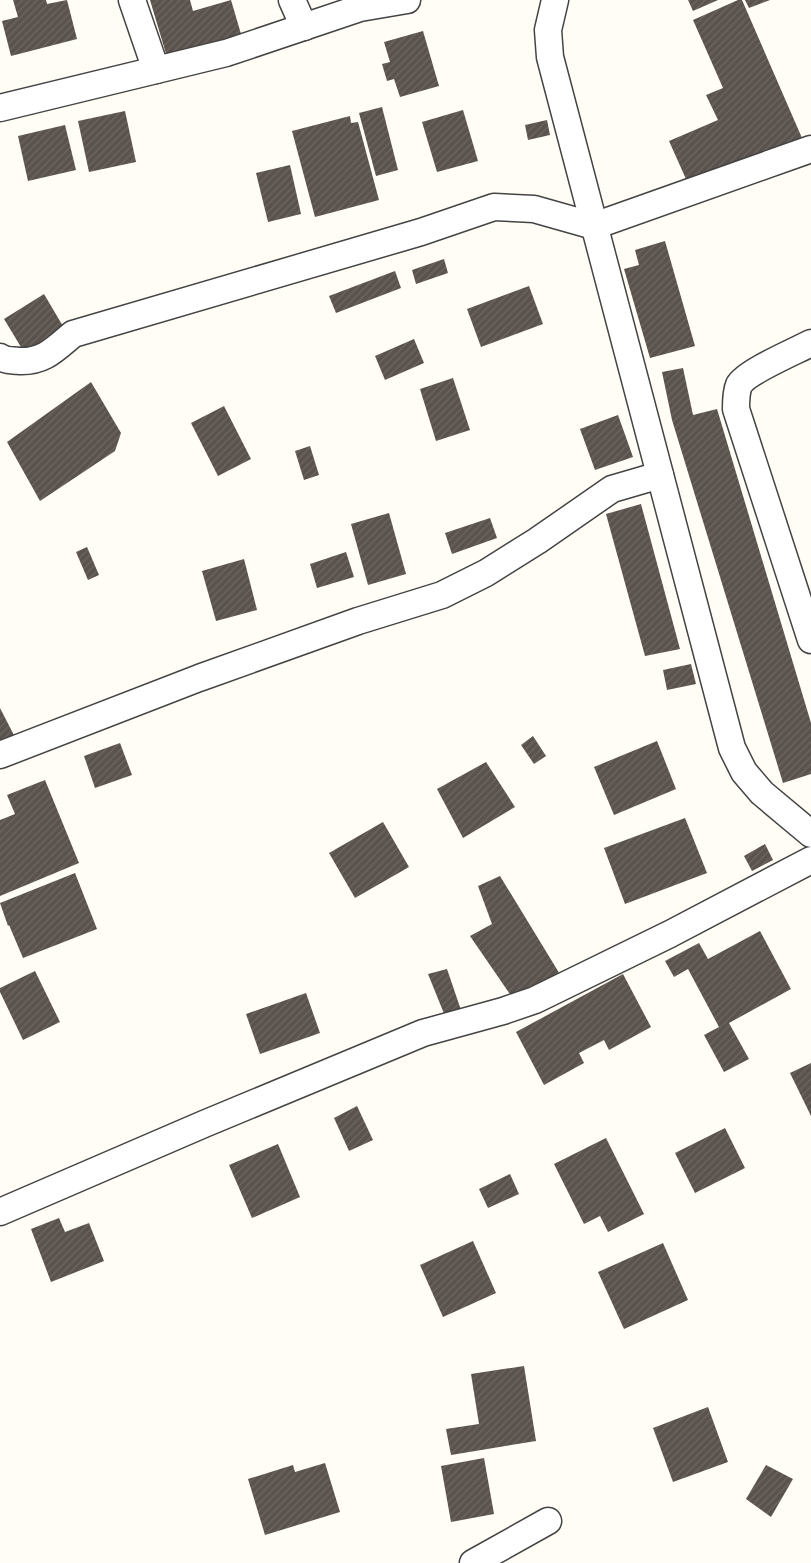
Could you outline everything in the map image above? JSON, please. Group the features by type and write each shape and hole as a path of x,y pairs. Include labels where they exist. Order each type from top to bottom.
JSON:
{"street":[{"path":"132,0 156,70"},
{"path":"292,0 304,27"},
{"path":"0,108 226,53 360,8 407,0"},
{"path":"555,0 548,30 550,57 732,748 744,772 762,793 811,834"},
{"path":"0,357 5,360 30,362 46,356 73,334 420,232 494,207 534,208 594,226 811,149"},
{"path":"811,343 756,371 740,384 736,409 811,640"},
{"path":"0,755 199,678 330,631 442,595 486,573 537,541 612,489 660,475"},
{"path":"0,1212 213,1120 423,1033 504,1011 535,1000 670,934 811,860"},
{"path":"473,1563 548,1521"}],"building":[{"path":"13,0 46,0 47,4 67,0 77,39 11,56 2,21 18,17"},
{"path":"150,0 190,0 193,11 231,0 241,34 167,57"},
{"path":"688,0 718,0 693,11"},
{"path":"738,0 742,0 802,138 690,188 669,141 718,120 706,95 723,88 693,20"},
{"path":"745,0 770,0 749,8"},
{"path":"423,31 439,86 400,97 394,79 387,81 382,64 390,62 384,42"},
{"path":"382,107 398,170 376,176 359,113"},
{"path":"463,110 478,161 437,172 422,122"},
{"path":"125,111 136,162 89,172 78,121"},
{"path":"350,116 351,123 358,122 379,200 315,217 292,131"},
{"path":"547,120 550,135 528,140 525,125"},
{"path":"65,125 76,170 28,181 18,136"},
{"path":"290,165 301,214 268,222 256,173"},
{"path":"665,241 695,346 650,358 624,269 639,265 635,250"},
{"path":"444,259 448,273 416,284 412,270"},
{"path":"395,271 401,288 336,313 329,296"},
{"path":"529,286 543,324 481,347 467,309"},
{"path":"44,294 67,333 27,357 4,319"},
{"path":"414,339 424,363 385,380 375,356"},
{"path":"683,368 693,415 717,409 811,723 811,774 783,783 672,420 662,372"},
{"path":"453,378 470,430 436,441 420,389"},
{"path":"91,382 121,433 115,451 40,501 7,442"},
{"path":"224,406 251,459 218,476 191,423"},
{"path":"618,415 633,457 595,470 580,429"},
{"path":"310,446 319,475 304,480 295,451"},
{"path":"641,504 680,649 645,656 606,514"},
{"path":"389,513 406,574 368,585 351,524"},
{"path":"490,518 497,538 452,554 445,533"},
{"path":"87,547 99,575 88,580 76,552"},
{"path":"346,552 354,577 317,588 310,564"},
{"path":"244,559 257,610 216,621 202,571"},
{"path":"691,664 696,684 667,690 663,670"},
{"path":"0,708 17,741 0,750"},
{"path":"533,736 546,756 534,764 521,745"},
{"path":"657,741 676,789 614,815 594,767"},
{"path":"120,743 132,775 95,788 84,756"},
{"path":"486,762 515,807 463,838 437,789"},
{"path":"45,780 79,863 0,896 0,820 15,814 7,795"},
{"path":"685,818 707,873 625,904 604,848"},
{"path":"383,822 409,867 355,898 329,853"},
{"path":"765,844 773,860 752,871 744,856"},
{"path":"75,873 97,929 23,958 0,903"},
{"path":"500,876 561,976 514,1000 470,936 492,924 478,886"},
{"path":"760,931 791,989 729,1023 749,1059 724,1072 704,1035 719,1027 688,969 674,977 665,961 699,943 708,959"},
{"path":"447,969 462,1013 445,1016 428,974"},
{"path":"35,971 60,1022 23,1040 0,992 0,988"},
{"path":"623,974 651,1027 609,1050 604,1040 579,1053 584,1063 544,1085 516,1032"},
{"path":"306,993 320,1033 260,1054 246,1014"},
{"path":"811,1063 811,1116 790,1073"},
{"path":"357,1106 373,1140 349,1151 334,1118"},
{"path":"725,1128 745,1168 695,1193 675,1153"},
{"path":"606,1138 644,1214 608,1232 600,1216 584,1224 554,1164"},
{"path":"278,1144 300,1197 252,1218 229,1165"},
{"path":"510,1174 519,1194 488,1208 479,1189"},
{"path":"59,1218 65,1232 89,1223 104,1261 51,1282 31,1229"},
{"path":"473,1241 496,1293 443,1317 420,1265"},
{"path":"663,1243 688,1300 624,1329 598,1272"},
{"path":"524,1366 536,1441 451,1455 446,1429 479,1424 471,1374"},
{"path":"708,1407 728,1462 673,1482 653,1428"},
{"path":"484,1458 494,1514 451,1522 441,1466"},
{"path":"325,1463 340,1512 265,1535 248,1479 293,1465 295,1472"},
{"path":"766,1465 793,1479 771,1517 746,1499"}]}
